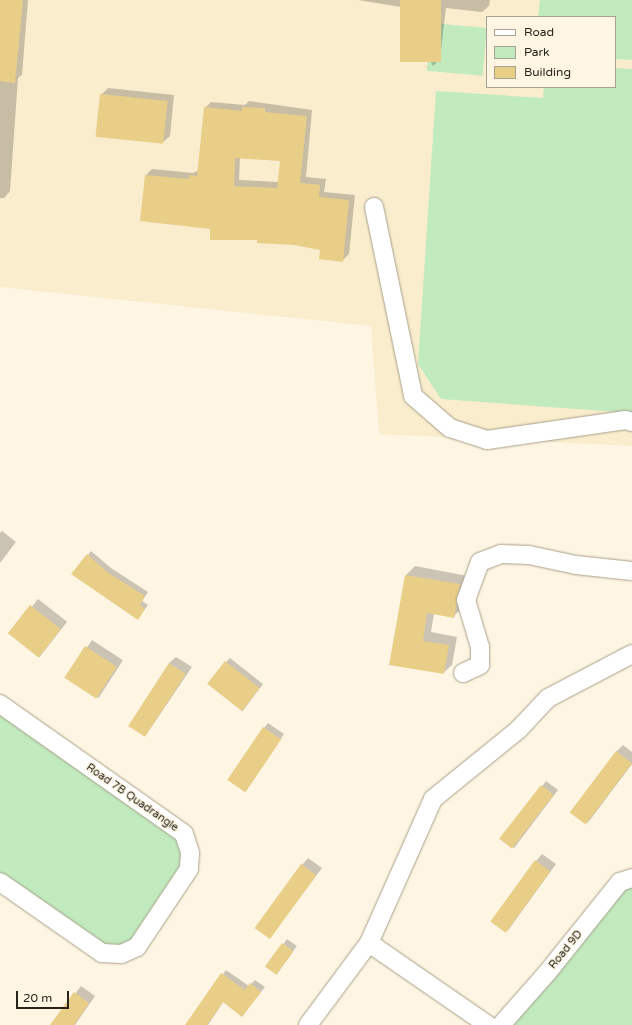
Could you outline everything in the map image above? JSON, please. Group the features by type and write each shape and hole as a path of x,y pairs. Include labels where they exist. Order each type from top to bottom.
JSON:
{"street":[{"path":"374,206 413,396 450,428 487,440 626,420 632,422"},
{"path":"463,673 480,665 480,647 466,600 480,562 501,554 529,555 576,565 632,571"},
{"path":"308,1025 368,943 433,799 519,729 548,698 632,654"},
{"name":"Road 7B Quadrangle","path":"0,704 184,834 190,854 189,869 137,947 121,954 102,953 0,882"},
{"name":"Road 9D","path":"501,1025 548,973 620,882 632,878"},
{"path":"368,943 488,1025"}],"shaded area":[{"path":"0,0 632,0 632,446 379,434 371,326 0,287"}],"green space":[{"path":"540,0 632,0 632,60 616,59 616,16 538,16"},
{"path":"431,23 486,28 483,76 427,71"},
{"path":"616,68 632,69 632,413 441,399 418,364 436,91 543,98 544,88 616,88"},
{"path":"0,710 180,838 183,869 128,945 99,943 0,873"},
{"path":"632,886 632,1025 513,1025 621,890"}],"building":[{"path":"0,0 23,0 15,83 0,81"},
{"path":"400,0 441,0 441,62 400,62"},
{"path":"100,94 168,101 163,144 96,137"},
{"path":"204,107 242,111 242,107 265,108 265,112 307,116 300,183 320,185 319,197 349,200 343,262 319,259 320,250 294,245 257,243 257,240 210,240 210,229 140,221 145,175 189,179 189,175 197,176","holes":["235,158 280,161 277,188 234,186"]},
{"path":"87,554 107,572 145,596 140,605 145,609 138,620 71,574"},
{"path":"405,575 460,584 454,618 427,613 423,641 449,645 444,674 389,665"},
{"path":"30,605 61,629 39,657 8,633"},
{"path":"85,646 117,667 96,699 64,678"},
{"path":"225,661 260,688 242,711 207,684"},
{"path":"169,663 186,674 145,737 128,726"},
{"path":"263,727 281,739 245,792 227,780"},
{"path":"616,751 632,763 586,825 570,812"},
{"path":"541,785 554,795 512,848 499,839"},
{"path":"535,860 550,871 506,933 490,921"},
{"path":"301,864 316,875 270,939 255,928"},
{"path":"282,943 293,951 276,975 265,966"},
{"path":"221,973 245,990 250,983 261,992 242,1017 223,1002 207,1025 185,1025"},
{"path":"74,992 89,1003 74,1025 50,1025"}]}
